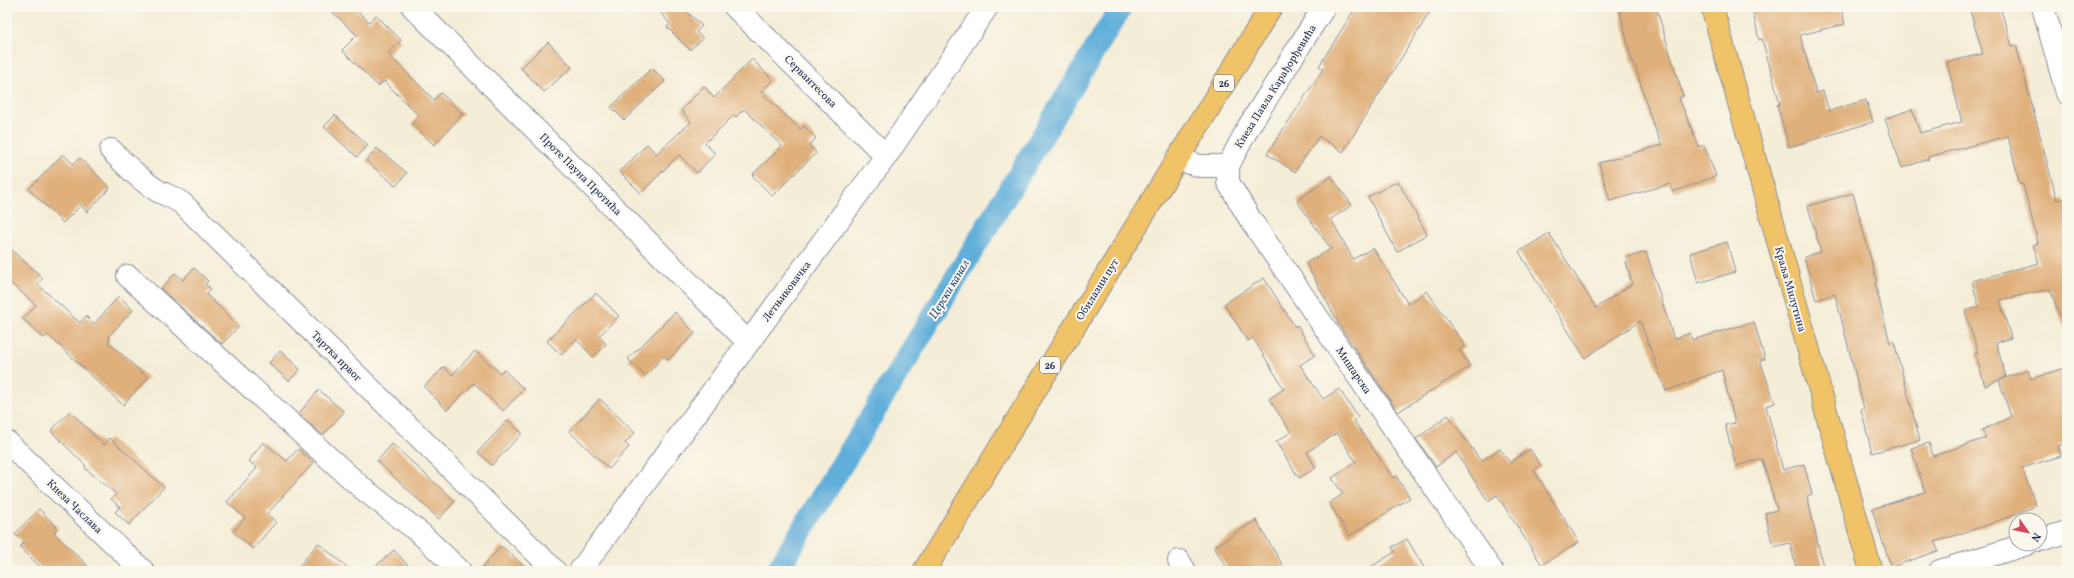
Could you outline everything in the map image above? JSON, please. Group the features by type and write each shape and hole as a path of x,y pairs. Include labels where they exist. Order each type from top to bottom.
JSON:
{"main road":[{"name":"Обилазни пут","path":"924,571 1270,7"},
{"name":"Краља Милутина","path":"1712,7 1871,571"}],"street":[{"name":"Проте Пауна Протића","path":"413,7 748,342"},
{"name":"Сервантесова","path":"735,7 886,156"},
{"name":"Летњиковачка","path":"580,571 886,156 986,7"},
{"name":"Кнеза Павла Карађорђевића","path":"1228,166 1249,126 1324,7"},
{"path":"2042,7 2067,93"},
{"name":"Твртка првог","path":"111,150 138,176 158,191 172,196 182,204 556,571"},
{"path":"1177,160 1200,166 1228,166"},
{"name":"Мишарска","path":"1228,166 1228,182 1233,193 1492,571"},
{"path":"128,276 362,488 420,533 460,571"},
{"name":"Кнеза Часлава","path":"7,442 143,571"},
{"path":"2048,538 2067,532"},
{"path":"1940,571 2008,550"}],"building":[{"path":"327,7 353,7 369,22 376,15 401,40 388,54 434,100 441,93 463,114 434,145 412,124 419,116 384,81 378,86 342,50 357,35"},
{"path":"656,7 682,7 702,26 696,32 703,38 690,50 667,27 670,24"},
{"path":"1356,7 1433,7 1343,152 1319,136 1295,172 1267,154 1323,69 1319,66"},
{"path":"1619,7 1656,7 1683,96 1679,98 1699,147 1704,145 1716,176 1673,192 1670,184 1610,201 1599,163 1662,145 1651,119 1634,62 1632,62"},
{"path":"1752,7 1841,7 1845,24 1800,35 1816,93 1823,91 1829,111 1866,100 1873,122 1789,147 1777,105 1780,104 1762,39 1759,40"},
{"path":"1969,7 2000,7 2012,46 2016,45 2057,200 2065,199 2067,208 2067,330 2065,330 2050,289 2000,300 2011,338 1996,343 2006,377 2000,380 2028,370 2031,379 2067,367 2067,443 2058,446 2061,456 2022,468 2036,506 2021,512 2008,512 2008,517 1935,542 1938,551 1891,567 1872,509 1925,492 1911,448 1929,443 1933,456 1986,438 1982,430 2011,417 1999,380 1985,386 1975,353 1978,353 1965,311 1979,307 1972,281 2039,263 2033,245 2038,243 2023,184 2020,185 2008,136 1928,157 1929,159 1902,168 1885,119 1912,109 1920,133 1962,122 1947,62 1983,54"},
{"path":"548,42 572,67 544,92 521,68"},
{"path":"752,59 773,80 761,92 800,129 804,126 816,138 809,145 816,153 772,196 752,175 782,146 744,109 736,117 734,115 705,143 715,154 697,173 679,155 641,193 620,172 647,144 656,154 691,122 681,110 704,86 714,98"},
{"path":"652,68 665,81 624,120 611,107"},
{"path":"335,115 368,145 357,157 324,127"},
{"path":"377,148 407,173 396,186 366,161"},
{"path":"63,154 73,164 80,158 110,188 87,212 81,205 63,223 29,189"},
{"path":"1331,176 1352,205 1331,219 1353,259 1373,248 1408,304 1427,291 1465,346 1459,350 1470,366 1398,412 1340,326 1306,263 1331,249 1297,201"},
{"path":"1398,181 1427,234 1397,252 1368,197"},
{"path":"1853,193 1877,282 1875,283 1890,343 1894,342 1920,440 1872,453 1861,410 1864,409 1835,294 1816,300 1804,257 1821,252 1808,206"},
{"path":"1549,233 1596,308 1632,284 1625,258 1646,252 1674,339 1690,333 1692,340 1754,322 1765,359 1760,360 1775,403 1766,406 1783,470 1804,464 1812,494 1807,496 1824,571 1797,571 1790,543 1773,547 1765,513 1777,510 1762,459 1736,466 1725,425 1735,423 1722,370 1666,391 1640,321 1585,358 1519,252"},
{"path":"1727,242 1735,272 1698,283 1690,253"},
{"path":"7,246 43,278 37,284 80,323 86,316 94,324 119,296 133,310 108,337 110,339 108,342 148,378 123,405 48,335 44,338 23,319 36,305 7,280"},
{"path":"194,268 208,281 205,284 211,289 206,294 239,326 222,344 161,289 175,273 183,280"},
{"path":"1264,278 1295,327 1297,325 1315,355 1300,365 1323,399 1339,389 1358,417 1354,421 1393,478 1396,476 1410,498 1349,536 1329,503 1343,494 1332,478 1356,462 1337,433 1307,452 1316,468 1299,478 1276,442 1291,432 1269,399 1284,389 1253,338 1248,341 1224,304"},
{"path":"596,293 619,316 599,336 606,344 593,357 576,339 561,355 547,341"},
{"path":"675,312 695,333 668,360 664,356 645,376 628,359"},
{"path":"280,351 300,369 289,381 269,363"},
{"path":"475,351 500,373 504,370 524,389 503,411 474,383 447,410 424,387 444,367 452,375"},
{"path":"319,390 344,412 323,435 298,414"},
{"path":"600,399 635,433 625,443 629,447 609,469 569,431"},
{"path":"70,411 104,445 110,438 164,487 129,525 115,512 120,507 111,499 116,494 85,468 86,466 51,431"},
{"path":"1448,415 1481,461 1500,449 1510,463 1530,449 1541,466 1534,471 1579,542 1542,565 1497,495 1488,501 1456,452 1436,467 1416,439"},
{"path":"508,420 522,433 492,465 478,452"},
{"path":"263,442 287,461 298,449 313,463 267,514 276,522 253,549 233,532 245,518 227,502 257,468 249,461"},
{"path":"392,444 455,501 439,519 377,461"},
{"path":"39,509 58,528 54,533 93,571 44,571 20,547 24,543 15,534"},
{"path":"1256,520 1286,571 1229,571 1214,547"},
{"path":"1407,539 1426,571 1364,571 1395,552 1392,547"},
{"path":"318,543 352,571 295,571"},
{"path":"501,546 530,571 479,571"},
{"path":"394,550 413,571 370,571"}],"waterway":[{"name":"Церски канал","path":"777,571 1121,7"}]}
